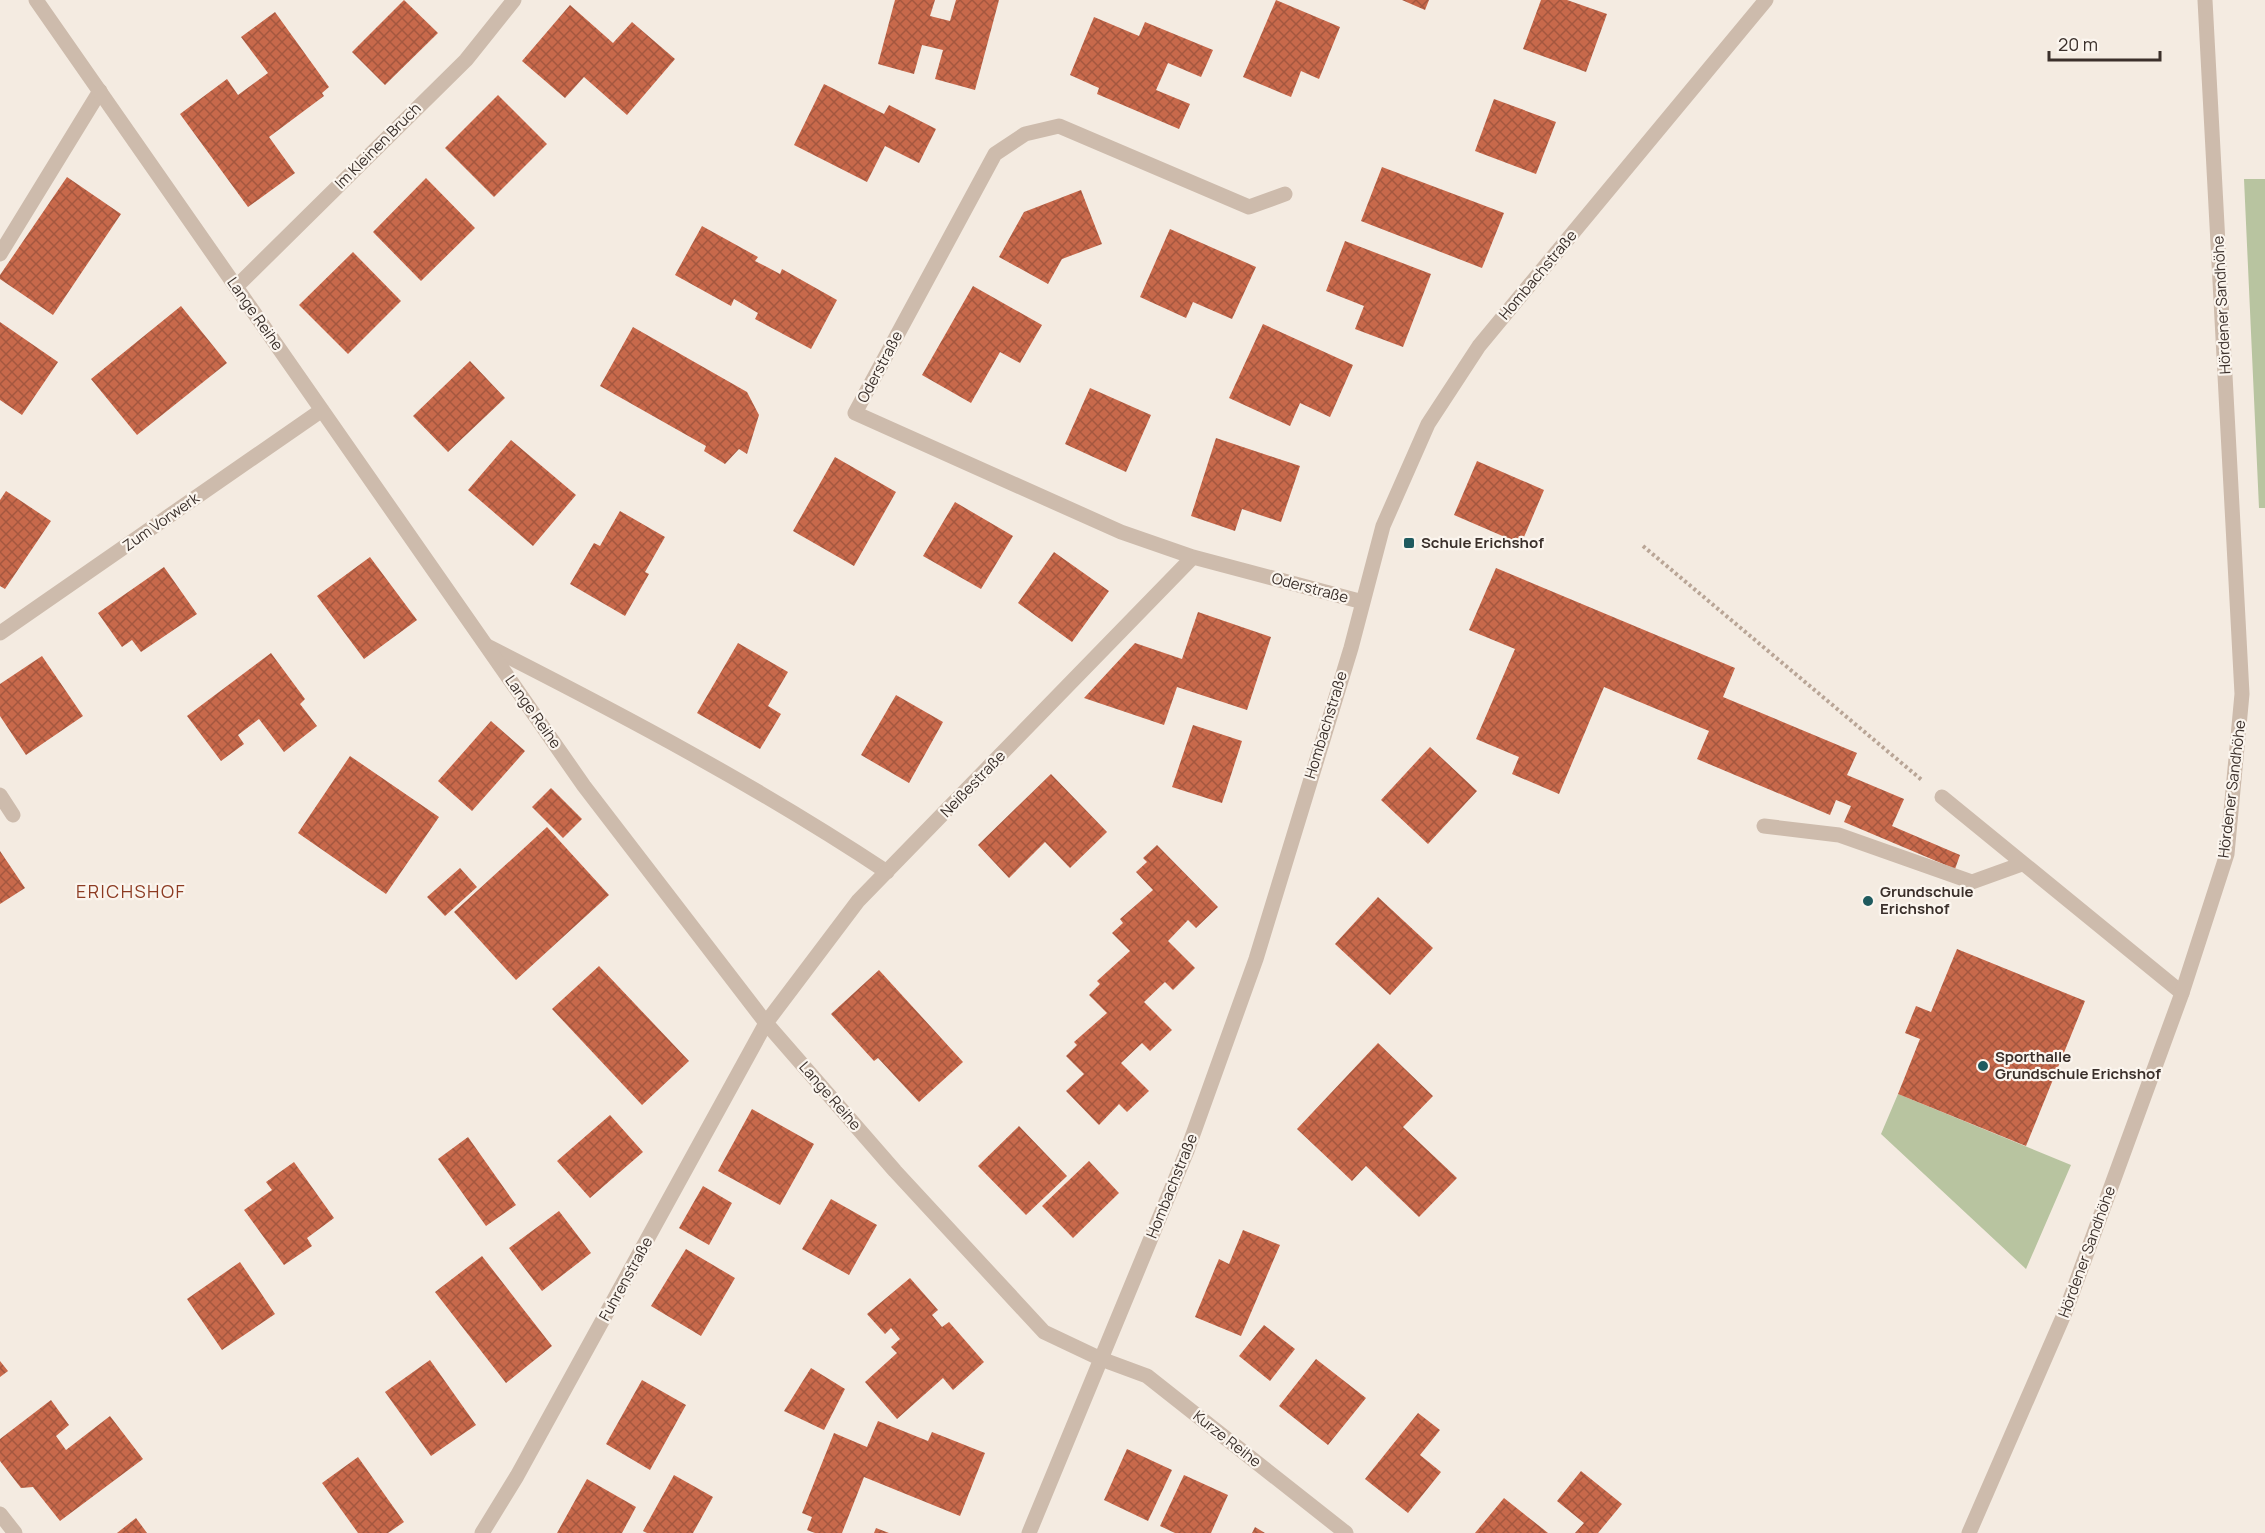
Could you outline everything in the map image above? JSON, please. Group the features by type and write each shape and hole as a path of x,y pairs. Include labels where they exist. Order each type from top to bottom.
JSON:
{"street":[{"name":"Lange Reihe","path":"36,0 584,786 766,1023 895,1171 1044,1332 1101,1359"},
{"name":"Im Kleinen Bruch","path":"236,287 466,60 514,0"},
{"name":"Hombachstraße","path":"1029,1533 1187,1151 1256,960 1363,602 1383,526 1428,424 1479,346 1766,0"},
{"name":"Hördener Sandhöhe","path":"1969,1533 2066,1310 2182,993 2227,854 2242,694 2205,0"},
{"path":"0,254 100,91"},
{"name":"Oderstraße","path":"1285,194 1249,207 1059,126 1025,134 995,154 855,412 1121,532 1193,557 1363,602"},
{"name":"Zum Vorwerk","path":"0,633 322,410"},
{"name":"Neißestraße","path":"766,1023 858,901 1193,557"},
{"path":"487,646 596,701 798,814 887,872"},
{"path":"0,795 13,815"},
{"path":"1942,797 2182,993"},
{"path":"1764,826 1839,835 1972,882 2022,864"},
{"name":"Fuhrenstraße","path":"482,1533 523,1465 766,1023"},
{"name":"Kurze Reihe","path":"1101,1359 1147,1376 1346,1533"},
{"path":"0,1514 15,1533"}],"path":[{"path":"1643,546 1942,797"}],"green space":[{"path":"2244,179 2265,179 2265,508 2259,508"},
{"path":"1898,1094 2071,1165 2026,1269 1881,1134"}],"building":[{"path":"404,0 438,33 385,85 352,52"},
{"path":"895,0 935,0 930,16 950,21 956,0 999,0 975,90 935,79 943,50 922,45 914,74 878,64"},
{"path":"1276,0 1340,27 1319,79 1301,71 1291,97 1243,77"},
{"path":"1402,0 1429,0 1425,10"},
{"path":"1541,0 1567,0 1607,14 1586,72 1523,49"},
{"path":"570,5 613,43 632,22 675,59 627,115 584,77 565,98 522,61"},
{"path":"275,12 329,87 322,93 324,96 269,137 295,173 248,207 180,114 227,79 238,95 268,73 241,37"},
{"path":"1094,17 1139,36 1145,22 1213,50 1201,77 1168,63 1156,90 1190,104 1179,129 1097,94 1099,88 1070,75"},
{"path":"824,84 884,114 889,105 936,129 919,163 885,146 867,182 794,145"},
{"path":"498,95 547,144 494,197 445,148"},
{"path":"1494,99 1556,122 1536,174 1475,151"},
{"path":"1382,167 1504,213 1482,268 1361,221"},
{"path":"67,177 121,214 53,315 0,279 0,275"},
{"path":"426,178 475,228 421,281 373,232"},
{"path":"1081,190 1102,244 1062,259 1048,284 999,257 1024,212"},
{"path":"702,226 758,257 755,261 780,274 782,269 837,300 811,349 755,319 758,313 734,299 731,306 675,275"},
{"path":"1170,229 1256,267 1232,319 1193,302 1186,318 1140,297"},
{"path":"1345,241 1431,274 1403,347 1355,329 1364,306 1326,291"},
{"path":"353,252 401,301 348,354 299,305"},
{"path":"973,286 1042,325 1020,363 1000,352 971,403 922,375"},
{"path":"181,306 227,363 137,435 91,379"},
{"path":"0,322 58,362 22,415 0,400"},
{"path":"1263,324 1353,365 1330,417 1300,403 1290,426 1229,398"},
{"path":"633,327 747,392 759,415 747,454 739,449 725,464 704,451 706,446 600,386"},
{"path":"470,361 505,398 448,452 413,416"},
{"path":"1090,388 1151,415 1126,472 1065,444"},
{"path":"1216,438 1300,466 1281,522 1242,509 1235,531 1191,516"},
{"path":"511,440 576,495 533,546 468,490"},
{"path":"835,457 896,492 854,566 793,531"},
{"path":"1477,461 1544,490 1521,544 1454,515"},
{"path":"6,491 51,521 5,589 0,586 0,500"},
{"path":"955,502 1013,536 981,589 923,556"},
{"path":"620,511 665,537 645,572 649,574 625,616 570,584 594,543 600,546"},
{"path":"1054,552 1109,591 1072,642 1018,603"},
{"path":"370,557 417,620 364,659 317,596"},
{"path":"164,567 197,614 141,652 132,640 122,647 98,613"},
{"path":"1496,568 1735,668 1723,697 1857,753 1847,775 1904,799 1892,826 1960,855 1955,869 1844,822 1851,806 1836,800 1830,815 1697,759 1709,731 1604,687 1559,794 1512,774 1519,757 1476,739 1515,649 1469,630"},
{"path":"1198,612 1271,637 1247,710 1177,687 1164,725 1084,698 1135,643 1182,659"},
{"path":"738,643 788,672 768,706 781,714 760,749 697,713"},
{"path":"271,653 305,699 300,704 317,726 284,752 259,719 238,735 244,744 221,761 187,716"},
{"path":"42,656 83,716 26,755 0,716 0,684"},
{"path":"896,695 943,722 909,783 861,755"},
{"path":"491,721 525,751 472,811 438,781"},
{"path":"1193,725 1242,741 1222,803 1172,787"},
{"path":"1430,747 1477,791 1428,844 1381,800"},
{"path":"350,756 439,817 386,894 298,833"},
{"path":"1051,774 1107,832 1070,868 1045,842 1009,878 978,845"},
{"path":"551,788 582,819 563,838 532,807"},
{"path":"547,827 609,895 516,980 454,912"},
{"path":"1157,845 1218,907 1196,928 1188,920 1168,941 1195,968 1173,990 1165,982 1144,1002 1172,1030 1150,1051 1142,1043 1121,1063 1149,1091 1127,1112 1119,1104 1099,1125 1066,1091 1084,1074 1066,1056 1077,1045 1074,1042 1107,1013 1089,995 1100,984 1097,981 1130,951 1112,933 1123,923 1120,919 1153,890 1136,872 1147,862 1143,858"},
{"path":"0,851 25,888 0,904"},
{"path":"460,868 477,887 445,916 427,897"},
{"path":"1378,897 1433,948 1390,995 1335,944"},
{"name":"Sporthalle Grundschule Erichshof","path":"1957,949 2085,1001 2026,1146 1898,1094 1920,1039 1905,1033 1916,1006 1931,1012"},
{"path":"599,966 689,1061 642,1105 552,1009"},
{"path":"879,970 963,1062 919,1102 878,1058 874,1061 831,1014"},
{"path":"1378,1043 1433,1096 1403,1127 1457,1178 1419,1217 1366,1166 1352,1181 1297,1129"},
{"path":"752,1109 814,1144 780,1205 718,1171"},
{"path":"610,1115 643,1152 590,1198 557,1161"},
{"path":"1019,1126 1067,1176 1026,1215 978,1166"},
{"path":"468,1137 516,1205 486,1226 438,1159"},
{"path":"1089,1161 1119,1193 1073,1238 1042,1206"},
{"path":"294,1162 334,1218 307,1238 312,1246 284,1265 244,1210 272,1190 266,1182"},
{"path":"703,1186 732,1203 709,1245 679,1228"},
{"path":"831,1199 877,1225 849,1275 802,1249"},
{"path":"559,1211 591,1253 542,1291 509,1248"},
{"path":"1243,1230 1280,1245 1241,1336 1195,1317 1219,1259 1229,1264"},
{"path":"686,1249 735,1278 701,1336 651,1306"},
{"path":"482,1256 552,1346 506,1383 435,1292"},
{"path":"240,1262 275,1314 222,1350 187,1299"},
{"path":"910,1278 938,1310 932,1315 942,1327 949,1322 984,1362 953,1390 943,1378 897,1419 865,1382 897,1353 891,1347 900,1339 891,1328 885,1334 867,1314"},
{"path":"1264,1325 1295,1349 1270,1381 1239,1356"},
{"path":"1316,1359 1366,1398 1328,1445 1279,1406"},
{"path":"430,1360 476,1425 431,1456 385,1392"},
{"path":"0,1361 8,1371 0,1377"},
{"path":"811,1368 845,1389 824,1430 784,1411"},
{"path":"642,1380 686,1405 650,1470 606,1444"},
{"path":"51,1400 69,1425 56,1436 66,1450 110,1416 143,1459 60,1521 33,1487 21,1488 0,1461 0,1439"},
{"path":"1418,1413 1440,1430 1420,1455 1441,1472 1408,1513 1365,1479"},
{"path":"878,1421 928,1441 932,1432 985,1453 960,1516 864,1477 842,1533 815,1533 807,1530 812,1517 802,1513 834,1433 867,1447"},
{"path":"1127,1449 1172,1470 1148,1521 1104,1500"},
{"path":"358,1457 404,1522 388,1533 358,1533 322,1483"},
{"path":"1581,1471 1622,1504 1598,1533 1575,1533 1584,1523 1557,1501"},
{"path":"674,1475 713,1497 693,1533 647,1533 643,1531"},
{"path":"1184,1475 1228,1495 1211,1533 1175,1533 1160,1526"},
{"path":"587,1479 636,1507 622,1533 557,1533"},
{"path":"1504,1498 1538,1525 1548,1533 1475,1533"},
{"path":"136,1518 147,1533 117,1533"},
{"path":"1255,1527 1265,1533 1252,1533"},
{"path":"876,1528 889,1533 874,1533"}],"place":[{"name":"Schule Erichshof","path":"1409,543"},
{"name":"Grundschule Erichshof","path":"1868,901"},
{"name":"Sporthalle Grundschule Erichshof","path":"1983,1066"}],"district":[{"name":"ERICHSHOF","path":"131,892"}]}
